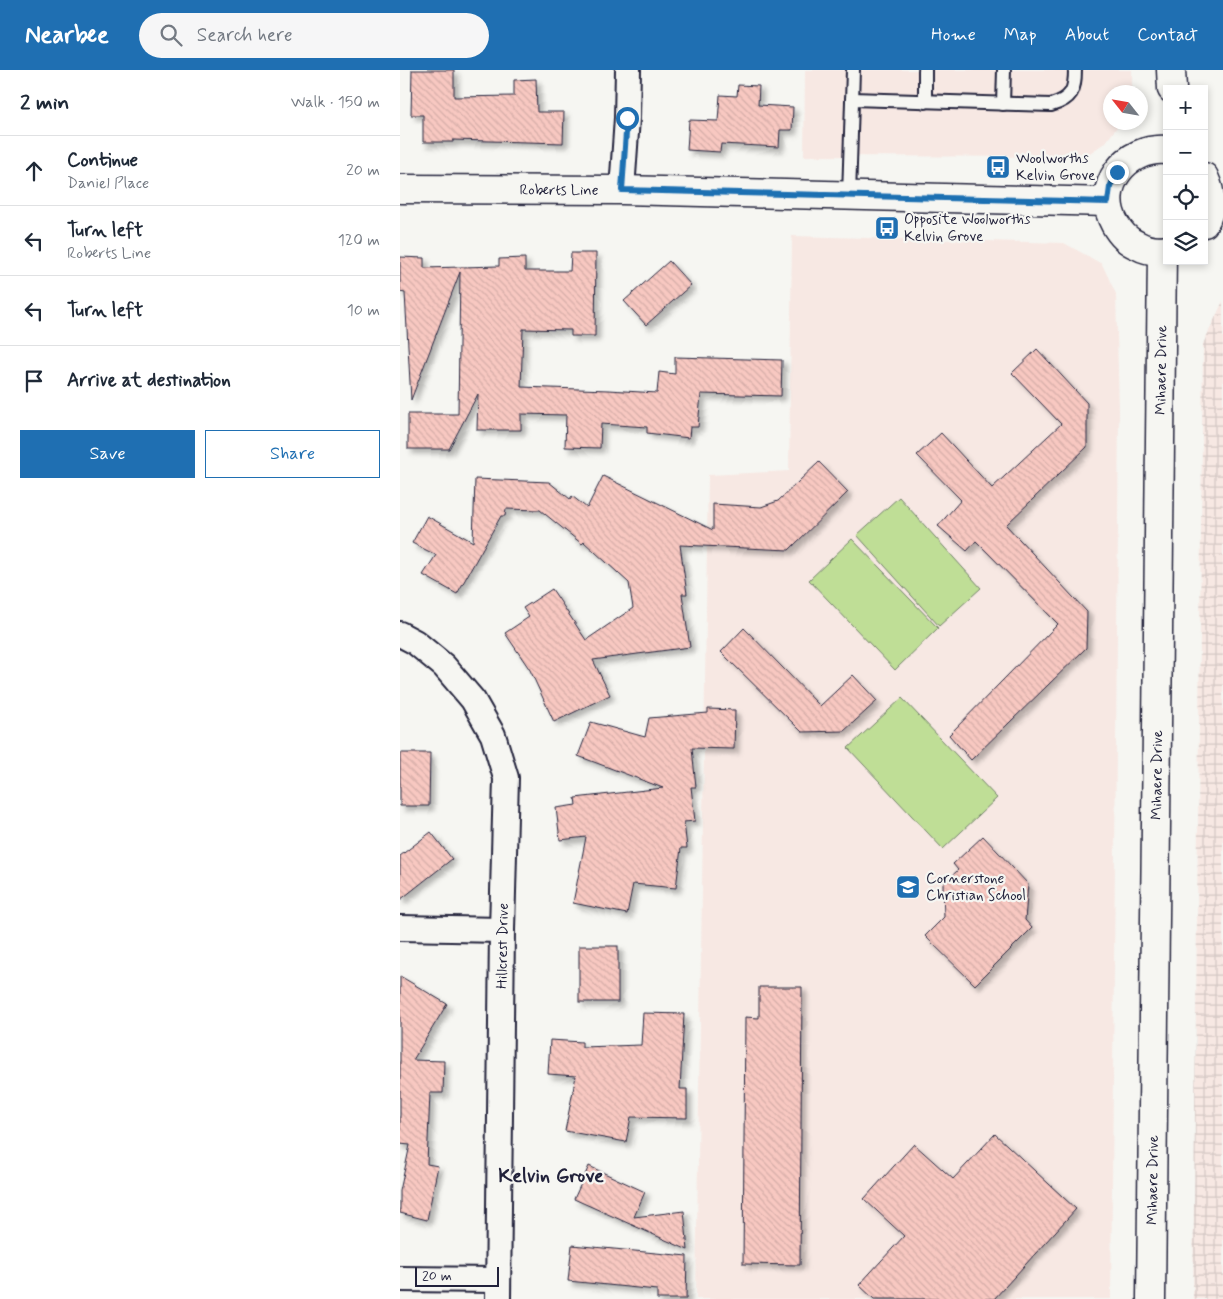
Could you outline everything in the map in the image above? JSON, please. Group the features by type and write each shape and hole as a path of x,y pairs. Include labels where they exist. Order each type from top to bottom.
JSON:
{"main road":[{"path":"1172,70 1172,85"},
{"path":"1163,150 1141,152 1128,160 1113,179 1108,202 1112,218 1119,232 1131,243 1146,250 1163,251"},
{"path":"1208,184 1213,210"},
{"name":"Roberts Line","path":"400,189 622,190 1108,202"},
{"name":"Mihaere Drive","path":"1151,1299 1164,265"}],"street":[{"path":"622,190 628,70"},
{"name":"Hillcrest Drive","path":"400,634 415,642 444,666 473,700 493,735 506,778 502,930 498,1290"},
{"path":"400,928 502,930"},
{"path":"400,1279 498,1290"}],"lane":[{"path":"849,196 853,70"},
{"path":"925,70 925,102"},
{"path":"1003,104 1004,70"},
{"path":"852,99 1046,106 1065,100 1071,94 1074,88 1075,70"}],"shaded area":[{"path":"805,70 1132,70 1132,85 1103,85 1103,130 1115,130 1106,142 1084,157 804,156"},
{"name":"Cornerstone Christian School","path":"792,236 1064,243 1102,264 1116,294 1119,411 1111,1299 696,1299 708,475 789,471"},
{"path":"1223,301 1223,1299 1193,1299 1203,344"}],"green space":[{"path":"899,497 981,588 939,626 857,535"},
{"path":"852,539 938,628 895,670 809,580"},
{"path":"902,698 997,798 943,849 848,748"}],"building":[{"path":"412,70 454,70 454,97 514,96 514,80 536,79 537,112 564,112 563,143 453,140 453,142 423,142 423,115 411,115"},
{"path":"738,85 759,86 758,105 793,107 792,130 780,130 779,147 721,144 720,152 687,150 689,120 718,121 720,95 737,96"},
{"path":"571,253 596,253 595,336 571,336 571,330 523,329 521,387 657,393 659,372 675,374 675,357 782,360 781,396 701,394 698,427 690,427 689,438 647,433 647,427 601,424 600,448 565,447 566,415 521,414 521,430 477,430 478,394 449,449 408,449 408,414 458,414 460,272 411,400 405,293 400,292 400,257 424,258 424,268 499,266 499,259 525,258 525,271 570,271"},
{"path":"669,261 691,285 646,325 624,301"},
{"path":"1037,349 1087,403 1087,447 1006,525 1087,612 1086,648 971,760 949,735 1058,624 976,541 967,551 938,526 961,500 917,455 941,433 992,488 1061,424 1012,373"},
{"path":"819,462 848,492 789,550 680,545 687,594 682,594 690,647 593,660 610,695 554,722 530,670 505,633 529,617 523,608 552,589 586,640 633,608 629,583 584,542 582,544 540,510 506,509 505,516 501,516 457,594 423,575 436,555 412,543 427,516 473,542 475,479 549,482 570,499 572,496 587,508 603,476 713,530 713,504 761,507 778,501"},
{"path":"744,628 820,706 853,675 877,701 844,731 802,732 721,652"},
{"path":"708,709 735,710 734,749 692,748 696,787 691,787 695,821 684,822 687,848 681,848 676,888 633,884 627,914 573,903 586,837 560,840 556,808 576,805 575,798 663,788 578,756 591,722 645,737 649,718 708,713"},
{"path":"400,753 430,753 429,806 400,806"},
{"path":"431,832 452,859 400,900 400,856"},
{"path":"983,836 1028,884 1025,920 1032,928 975,985 925,936 944,917 943,884 958,870 953,864"},
{"path":"579,946 618,946 618,1002 579,1002"},
{"path":"400,976 447,1004 413,1060 444,1061 443,1093 430,1093 427,1164 438,1166 427,1220 400,1213 400,1191 410,1145 400,1144"},
{"path":"759,987 802,987 800,1265 743,1264 745,1017 759,1018"},
{"path":"643,1013 684,1014 680,1089 687,1089 687,1118 631,1117 626,1142 565,1131 576,1076 548,1074 550,1040 582,1042 582,1047 641,1045"},
{"path":"995,1134 1076,1209 994,1299 874,1299 859,1285 904,1236 864,1199 914,1144 953,1179"},
{"path":"589,1166 645,1192 634,1217 684,1211 688,1250 574,1199"},
{"path":"572,1245 687,1256 686,1299 657,1299 657,1290 568,1281"}],"place":[{"name":"Woolworths Kelvin Grove","path":"998,167"},
{"name":"Opposite Woolworths Kelvin Grove","path":"887,228"},
{"name":"Cornerstone Christian School","path":"908,887"}],"district":[{"name":"Kelvin Grove","path":"551,1175"}],"route":[{"path":"627,118 622,190 1108,202 1110,187 1117,172"}]}
